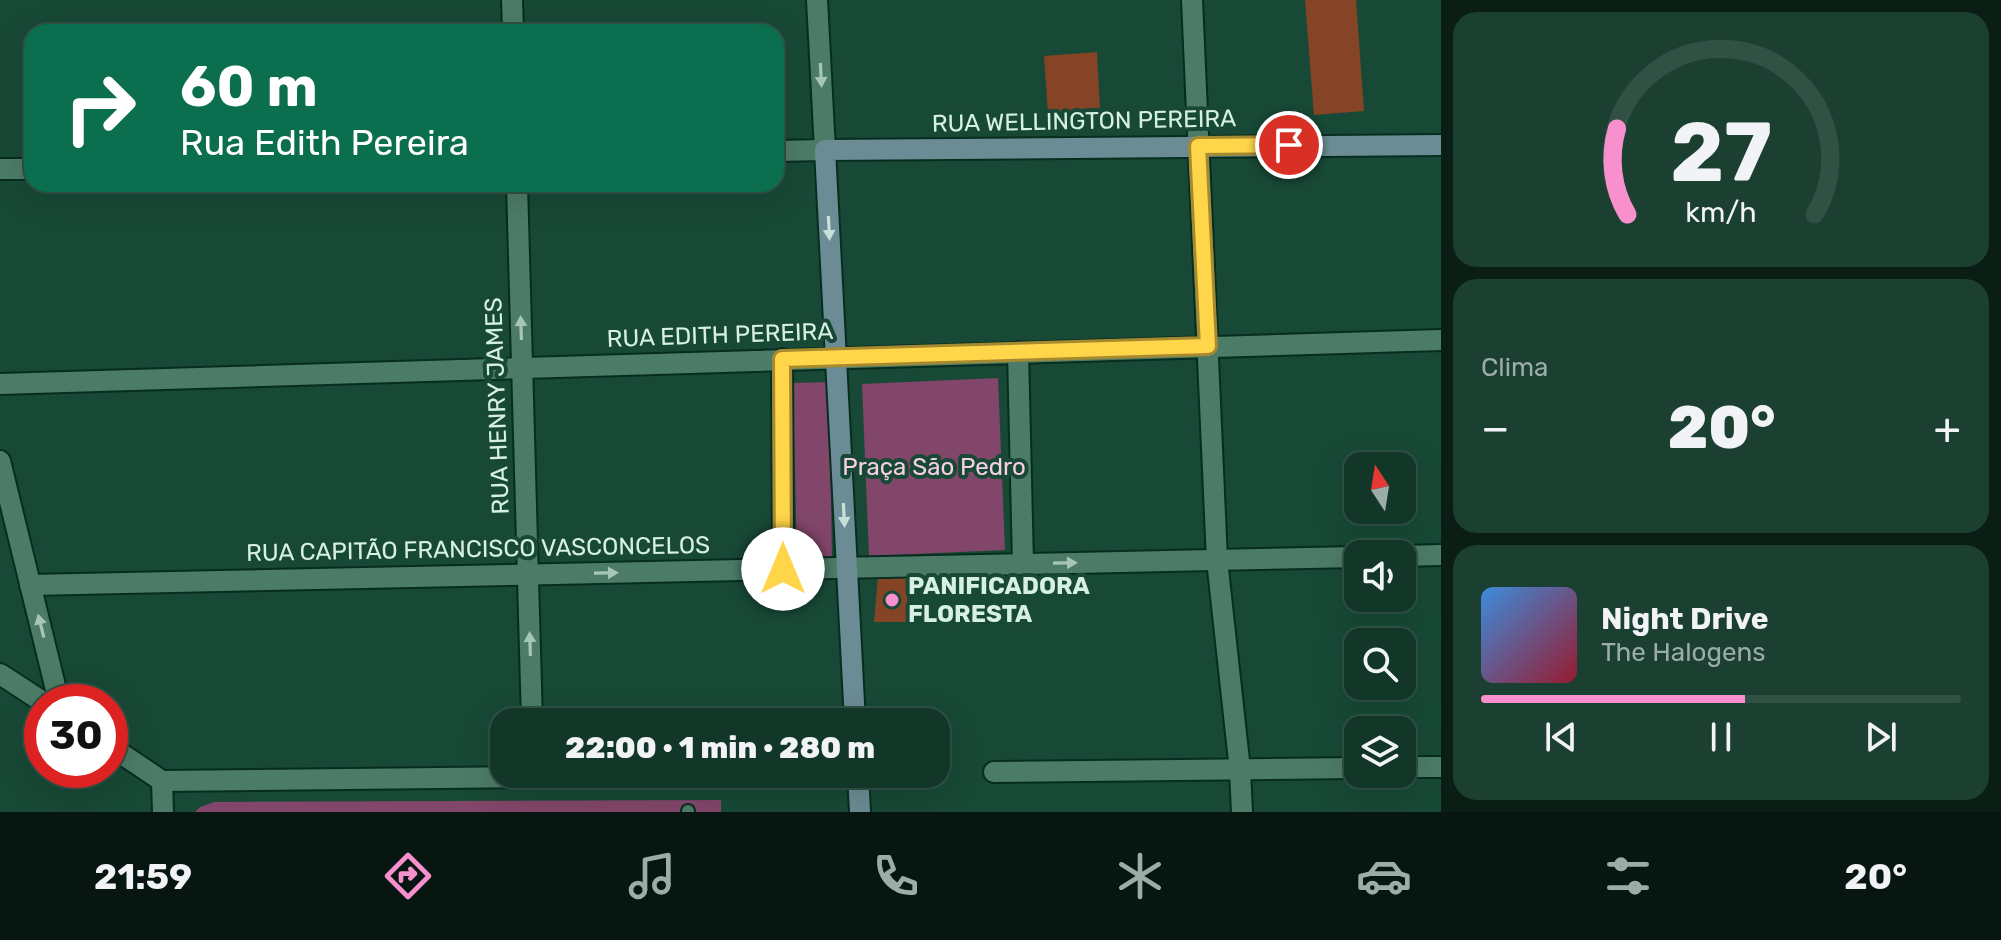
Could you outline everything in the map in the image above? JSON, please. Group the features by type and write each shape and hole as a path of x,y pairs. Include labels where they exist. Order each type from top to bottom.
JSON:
{"main road":[{"name":"RUA WELLINGTON PEREIRA","path":"825,150 1441,145"},
{"path":"825,150 854,708"},
{"path":"859,788 860,812"}],"street":[{"path":"512,0 513,24"},
{"path":"817,0 825,150"},
{"path":"1192,0 1217,560 1242,812"},
{"name":"RUA WELLINGTON PEREIRA","path":"784,151 825,150"},
{"path":"0,169 24,169"},
{"name":"RUA HENRY JAMES","path":"517,192 532,708"},
{"name":"RUA EDITH PEREIRA","path":"0,384 1441,340"},
{"path":"1018,352 1023,564"},
{"path":"782,359 783,569"},
{"path":"0,461 55,684"},
{"path":"1416,556 1441,555"},
{"name":"RUA CAPITÃO FRANCISCO VASCONCELOS","path":"30,585 1344,557"},
{"path":"0,674 24,690"},
{"path":"128,758 162,781 490,777"},
{"path":"1416,767 1441,767"},
{"path":"994,772 1344,768"},
{"path":"162,781 163,812"}],"green space":[{"name":"Praça São Pedro","path":"998,378 1005,550 869,556 862,384"},
{"name":"Praça São Pedro","path":"829,382 832,560 797,561 793,383"},
{"path":"721,800 721,812 195,812 214,802"}],"building":[{"path":"1305,0 1356,0 1364,111 1314,115"},
{"path":"1097,52 1100,111 1048,114 1044,56"},
{"name":"PANIFICADORA FLORESTA","path":"907,575 907,622 874,622 878,577"}],"place":[{"name":"PANIFICADORA FLORESTA","path":"892,600"}],"route":[{"path":"783,569 782,359 1208,346 1198,146 1289,145"}]}
